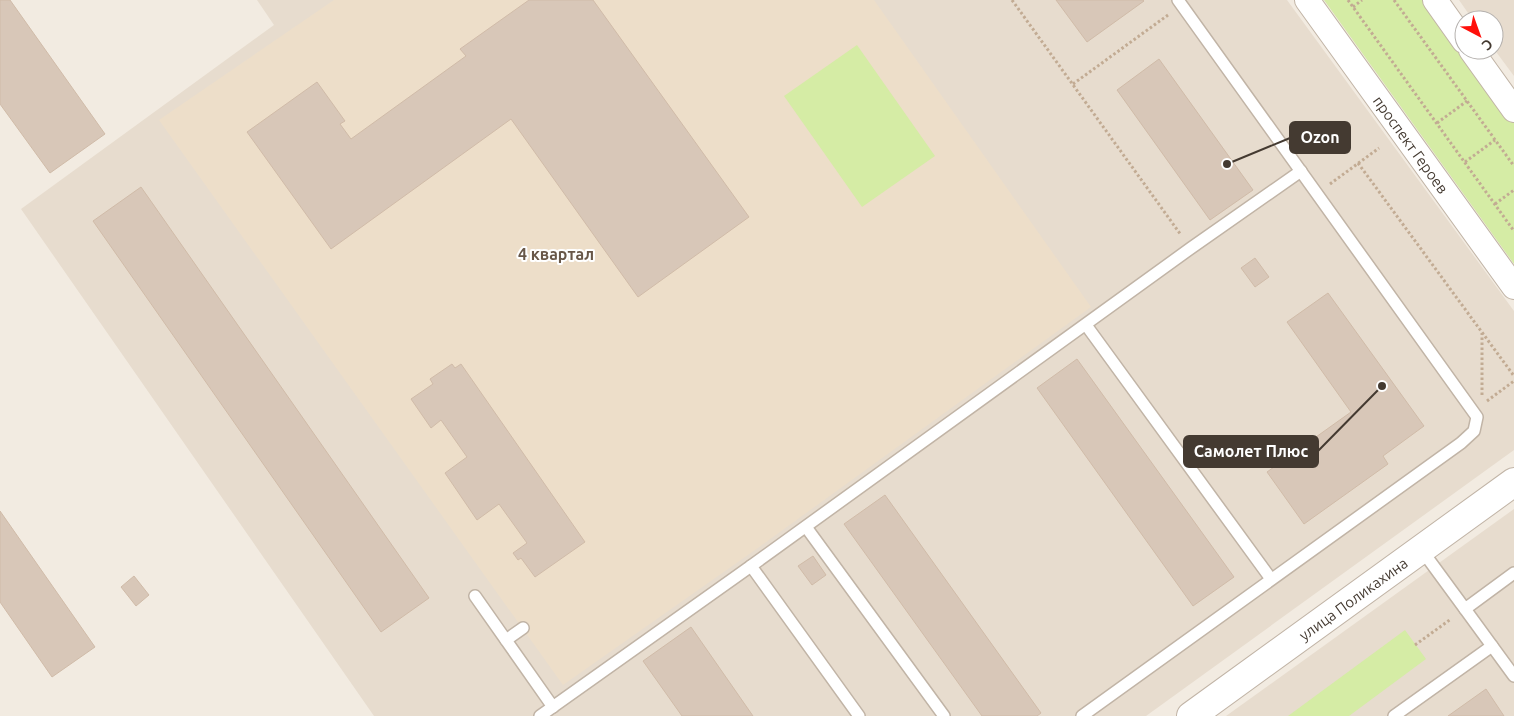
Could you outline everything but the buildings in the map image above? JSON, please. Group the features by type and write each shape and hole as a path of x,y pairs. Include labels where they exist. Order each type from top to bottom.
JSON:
{"street":[{"name":"проспект Героев","path":"1307,0 1514,287"},
{"path":"1435,0 1454,27"},
{"path":"1478,60 1514,110"},
{"name":"улица Поликахина","path":"1191,716 1514,482"}],"lane":[{"path":"1082,716 1461,443 1474,430 1477,417 1478,408 1301,171 1183,2"},
{"path":"540,716 1301,171"},
{"path":"1086,325 1271,579"},
{"path":"806,527 944,716"},
{"path":"1421,549 1514,676"},
{"path":"751,566 859,716"},
{"path":"1465,609 1514,573"},
{"path":"475,596 553,707"},
{"path":"506,640 522,628"},
{"path":"1394,716 1492,646"}],"path":[{"path":"1012,0 1191,248"},
{"path":"1348,0 1514,231"},
{"path":"1353,7 1362,0"},
{"path":"1394,0 1514,166"},
{"path":"1073,84 1183,2"},
{"path":"1436,123 1467,101"},
{"path":"1465,162 1495,140"},
{"path":"1318,193 1379,148"},
{"path":"1358,163 1514,376"},
{"path":"1495,204 1514,190"},
{"path":"1478,408 1482,333"},
{"path":"1478,408 1514,381"},
{"path":"1415,645 1465,609"}],"shaded area":[{"path":"257,0 1287,0 1514,311 1514,450 1146,716 374,716 21,209 274,25"},
{"path":"334,0 874,0 1091,307 755,550 563,685 159,120"},
{"path":"1459,0 1514,0 1514,76 1502,60 1504,60 1504,10 1466,10"},
{"path":"1514,509 1514,716 1226,716"}],"green space":[{"path":"1324,0 1425,0 1454,40 1454,60 1468,60 1514,123 1514,264"},
{"path":"857,45 935,156 862,207 784,96"},
{"path":"1405,630 1426,659 1349,716 1288,716"}],"place":[{"name":"Ozon","path":"1227,164"},
{"name":"Самолет Плюс","path":"1382,386"}],"district":[{"name":"4 квартал","path":"556,254"}]}
